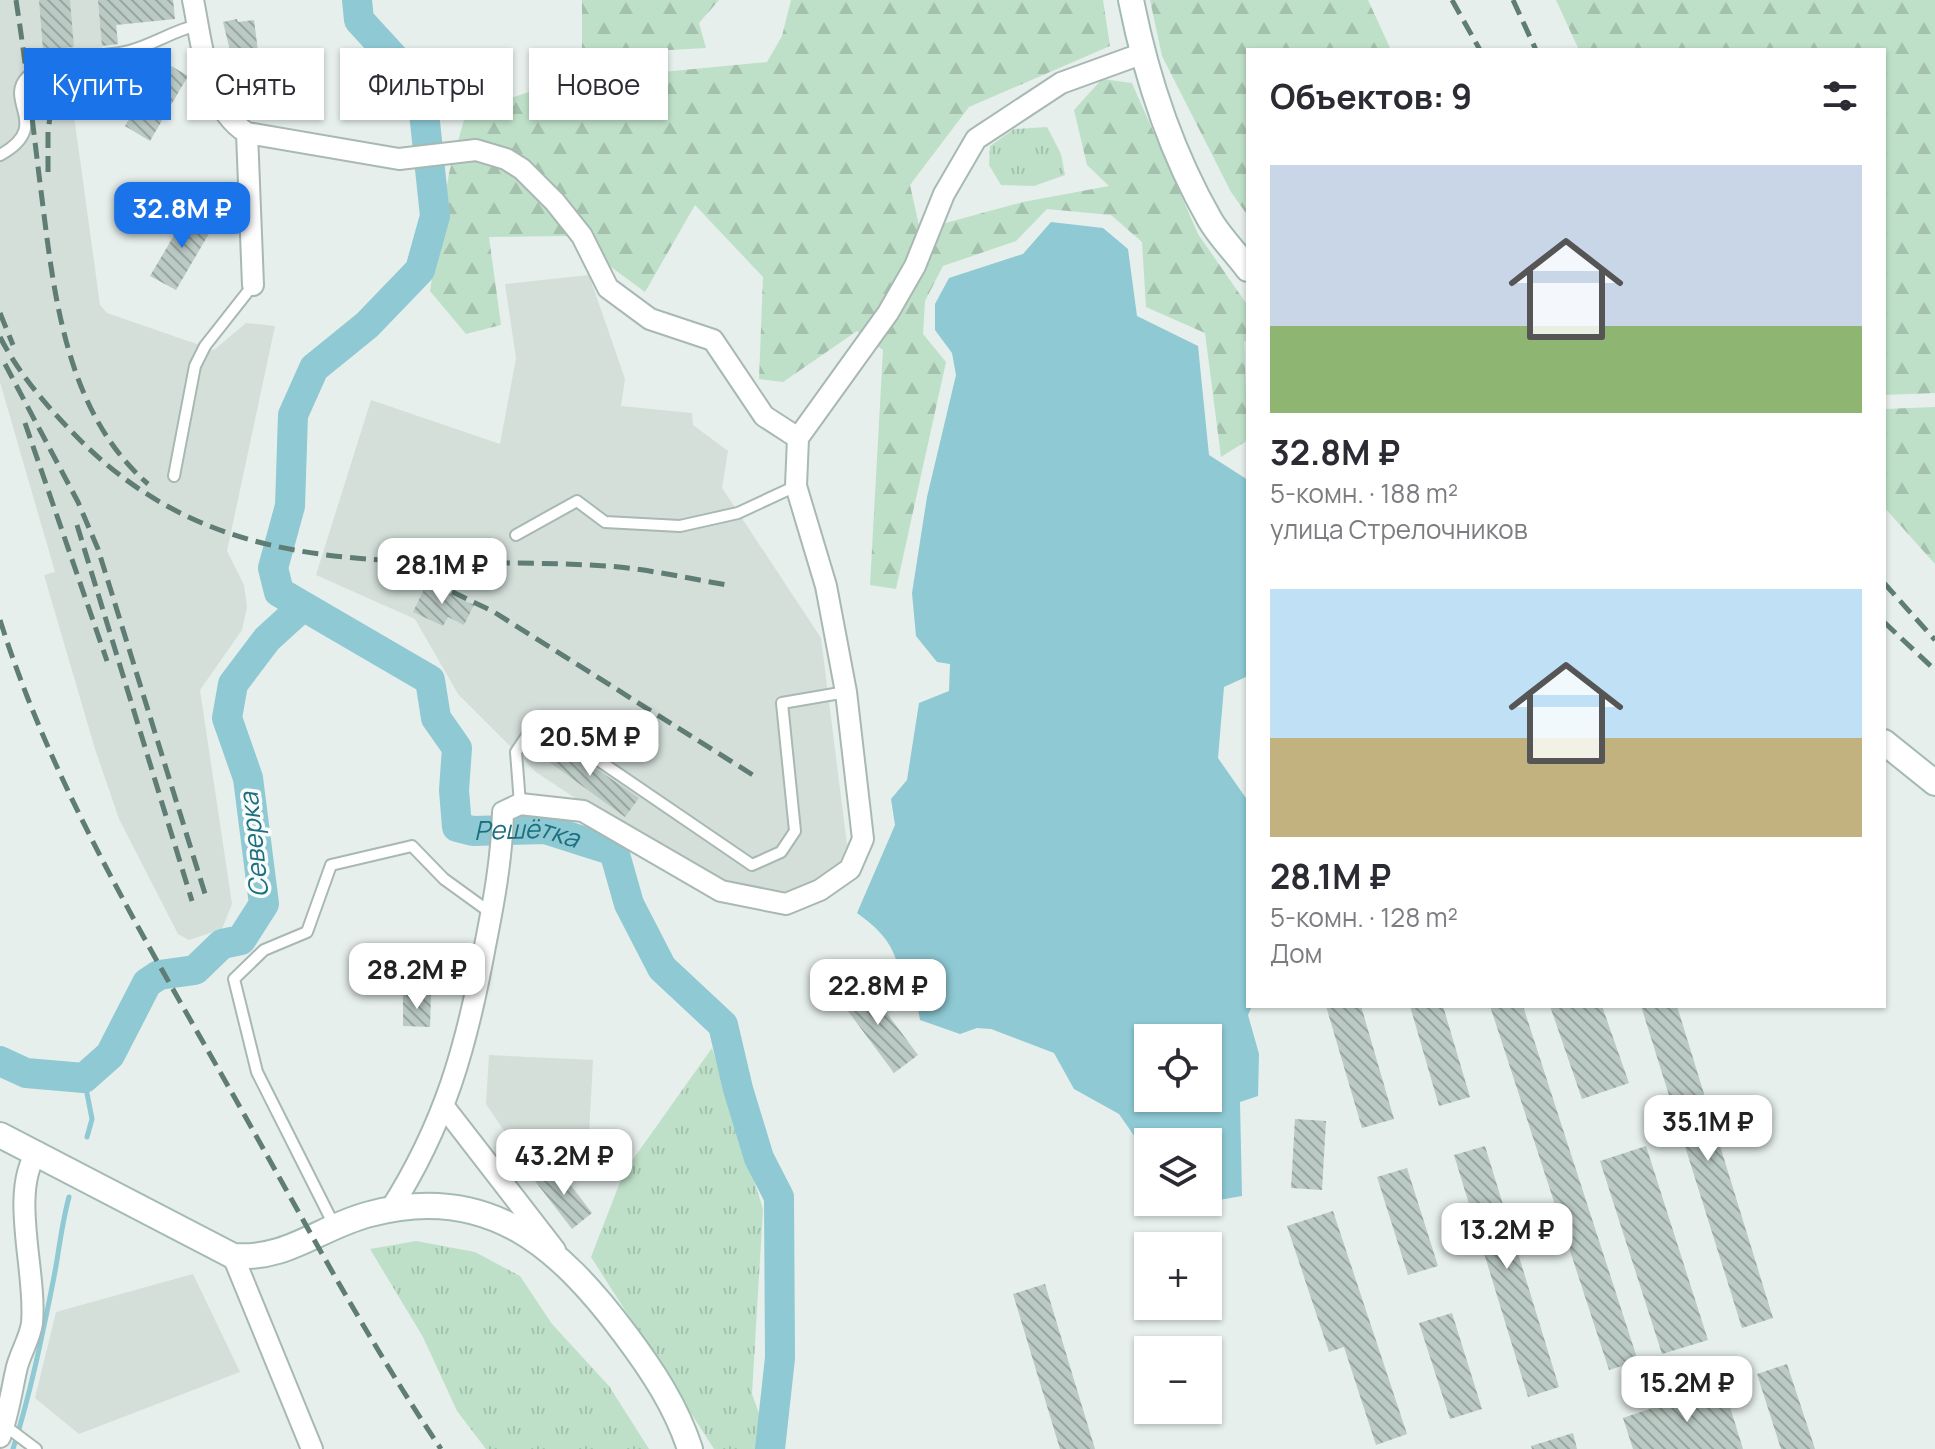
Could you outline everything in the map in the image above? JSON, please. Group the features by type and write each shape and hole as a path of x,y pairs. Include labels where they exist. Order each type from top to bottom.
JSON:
{"street":[{"path":"193,0 222,107 237,126 247,133 384,158 415,160 463,151 489,153 522,169 582,236 608,288 650,319 713,340 764,416 798,438"},
{"path":"1131,0 1141,54 1171,139 1211,222 1246,266"},
{"path":"390,1210 417,1167 445,1108 470,1025 512,808 583,811 721,891 786,904 820,890 850,869 863,839 846,692 826,586 796,486 798,438 909,278 944,194 976,139 1061,83 1141,54"},
{"path":"247,133 253,285"},
{"path":"1886,744 1935,783"},
{"path":"445,1108 565,1262"},
{"path":"0,1135 233,1256 277,1254 335,1227 390,1210 420,1207 490,1216 538,1240 589,1286 646,1362 679,1414 690,1449"},
{"path":"10,1433 16,1369 32,1326 31,1261 24,1204 29,1164 37,1152"},
{"path":"233,1256 312,1449"}],"lane":[{"path":"0,155 23,140 26,126 22,85 38,70 63,61 127,52 198,25"},
{"path":"174,476 195,366 205,346 253,285"},
{"path":"516,535 577,501 605,522 680,526 738,513 796,486"},
{"path":"512,808 516,752 538,719 752,865 781,852 795,831 782,703 846,692"},
{"path":"335,1227 257,1072 234,979 264,950 307,932 331,865 412,846 444,879 491,913"},
{"path":"10,1433 36,1449"}],"shaded area":[{"path":"0,0 114,0 118,44 102,48 24,48 24,120 75,120 100,305 107,313 214,350 246,323 275,326 227,551 244,585 247,607 242,630 200,690 232,904 222,929 189,940 178,934 119,819 44,575 55,572 0,382"},
{"path":"589,275 625,379 621,406 692,413 693,425 728,451 722,488 821,638 847,845 836,871 790,893 715,879 641,841 537,773 458,694 415,619 316,575 371,400 500,444 516,358 505,284"},
{"path":"489,1055 593,1060 589,1135 507,1135 486,1104"},
{"path":"193,1274 240,1372 79,1434 35,1398 56,1312"}],"green space":[{"path":"582,0 719,0 699,23 706,48 582,48"},
{"path":"791,0 1103,0 1110,46 969,107 910,185 920,230 1023,202 1109,186 1087,165 1074,110 1102,79 1132,83 1198,234 1246,303 1246,441 1221,457 1205,333 1146,307 1142,242 1111,215 1047,209 1016,241 943,266 925,301 923,334 946,362 896,589 870,585 883,350 857,331 783,382 759,379 763,277 695,205 645,292 569,236 489,237 501,325 466,334 430,291 449,173 464,120 513,120 513,97 529,92 529,120 668,120 668,72 767,62 782,36"},
{"path":"1150,0 1368,0 1390,48 1246,48 1246,213 1231,192 1162,56"},
{"path":"1556,0 1935,0 1935,393 1886,395 1886,48 1578,48"},
{"path":"1047,127 1061,154 1065,175 1034,186 1001,185 989,165 990,146 1014,129"},
{"path":"1935,407 1935,564 1886,509 1886,409"},
{"path":"712,1048 763,1209 752,1394 772,1449 714,1449 591,1257 624,1172"},
{"path":"416,1241 475,1252 520,1276 552,1324 609,1386 649,1449 486,1449 457,1411 423,1337 370,1249"}],"water":[{"path":"1051,222 1103,228 1128,249 1137,316 1198,346 1209,455 1246,479 1246,677 1224,687 1218,758 1246,798 1246,1008 1251,1008 1248,1015 1259,1054 1258,1096 1240,1102 1242,1196 1222,1200 1222,1128 1134,1128 1134,1136 1119,1114 1074,1089 1054,1053 991,1029 977,1028 960,1034 920,1020 918,1009 906,1000 897,961 887,941 857,913 895,825 891,799 907,780 919,703 949,691 950,664 937,662 916,636 912,593 927,497 956,375 952,353 935,330 935,304 949,278 1023,254"}],"building":[{"path":"39,0 70,0 74,47 43,48"},
{"path":"98,0 173,0 175,19 116,25 118,44 102,46"},
{"path":"254,20 258,48 229,48 223,22"},
{"path":"171,66 187,78 171,105"},
{"path":"129,120 162,120 150,141 125,126"},
{"path":"189,210 214,225 176,290 150,276"},
{"path":"427,583 474,605 464,625 448,617 443,626 413,612"},
{"path":"553,739 639,798 625,817 541,756"},
{"path":"863,981 918,1055 894,1073 839,999"},
{"path":"403,995 431,995 430,1027 403,1026"},
{"path":"1327,1008 1362,1008 1394,1119 1362,1128"},
{"path":"1411,1008 1444,1008 1470,1097 1439,1106"},
{"path":"1491,1008 1524,1008 1638,1361 1609,1370"},
{"path":"1551,1008 1603,1008 1629,1083 1582,1099"},
{"path":"1642,1008 1678,1008 1773,1318 1742,1328"},
{"path":"1295,1119 1326,1121 1322,1190 1291,1188"},
{"path":"1485,1146 1559,1387 1528,1397 1454,1155"},
{"path":"1646,1146 1708,1340 1662,1354 1600,1161"},
{"path":"556,1166 592,1213 572,1229 535,1181"},
{"path":"1407,1168 1438,1266 1408,1275 1377,1177"},
{"path":"1333,1211 1407,1434 1376,1445 1344,1347 1329,1352 1287,1226"},
{"path":"1045,1284 1095,1449 1060,1449 1013,1294"},
{"path":"1452,1313 1482,1409 1450,1419 1419,1323"},
{"path":"1787,1364 1815,1449 1781,1449 1757,1374"},
{"path":"1723,1384 1743,1449 1633,1449 1623,1418"},
{"path":"1573,1433 1577,1449 1532,1449 1531,1446"}],"waterway":[{"name":"Решётка","path":"357,0 359,20 416,82 423,103 435,216 420,270 367,325 314,368 293,415 290,506 273,568 279,592 430,680 436,718 457,748 454,790 457,827 473,831 545,829 614,851 629,904 662,968 723,1025 759,1158 779,1197 780,1358 770,1449"},
{"name":"Северка","path":"0,1061 26,1073 84,1078 110,1055 147,983 159,975 195,970 222,944 241,940 264,904 248,778 227,718 233,684 267,639 301,608"},
{"path":"84,1078 92,1119 87,1137"},
{"path":"13,1449 40,1345 69,1197"}],"railway":[{"path":"16,0 50,258 66,341 96,419 119,453 148,484"},
{"path":"1452,0 1479,48"},
{"path":"1513,0 1535,48"},
{"path":"48,172 50,120"},
{"path":"0,313 13,345"},
{"path":"0,337 36,392 81,441 139,489 200,522 263,543 329,555 396,561 607,566 727,585"},
{"path":"5,364 78,502 98,549 206,897"},
{"path":"25,423 107,661"},
{"path":"77,525 192,901"},
{"path":"385,566 426,579 494,612 756,777"},
{"path":"1886,585 1935,640"},
{"path":"0,620 47,743 104,862 333,1273 441,1449"},
{"path":"1886,624 1935,670"}]}
